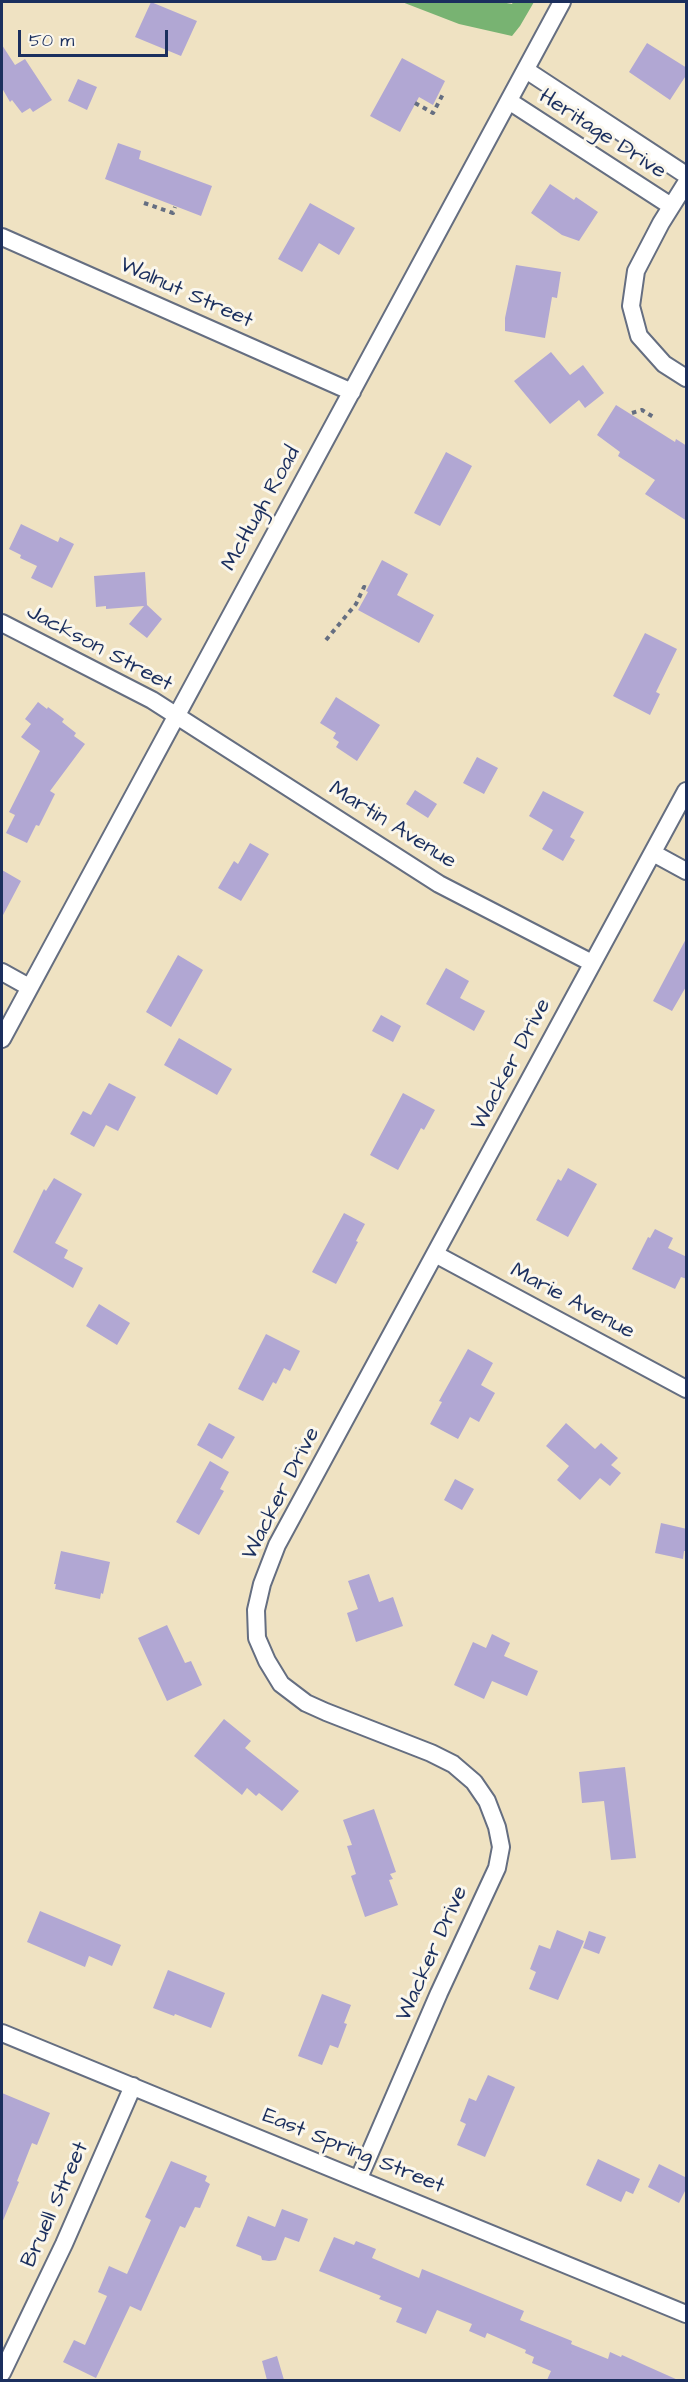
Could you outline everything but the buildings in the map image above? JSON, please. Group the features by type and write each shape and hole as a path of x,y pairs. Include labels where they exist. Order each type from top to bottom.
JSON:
{"street":[{"name":"McHugh Road","path":"2,1039 175,714 562,2"},
{"path":"526,70 687,175"},
{"name":"Heritage Drive","path":"509,101 671,206"},
{"path":"687,183 671,206 636,271 631,306 639,336 664,364 687,378"},
{"name":"Walnut Street","path":"2,237 352,392"},
{"name":"Jackson Street","path":"2,623 86,665 175,714"},
{"name":"Martin Avenue","path":"175,714 439,884 592,963"},
{"name":"Wacker Drive","path":"359,2178 439,1993 497,1868 501,1847 497,1827 487,1801 474,1782 453,1764 306,1703 281,1684 257,1638 256,1610 262,1584 277,1545 687,791"},
{"path":"653,854 687,872"},
{"path":"2,972 29,987"},
{"name":"Marie Avenue","path":"435,1254 687,1389"},
{"name":"East Spring Street","path":"2,2033 687,2314"},
{"name":"Bruell Street","path":"2,2373 64,2244 133,2086"}],"path":[{"path":"416,103 433,112 443,94"},
{"path":"144,203 172,213 175,207"},
{"path":"632,413 642,410 655,418"},
{"path":"326,640 356,604 364,587 367,588"}],"green space":[{"path":"402,2 512,4 513,2 534,2 512,36 459,24"}]}
